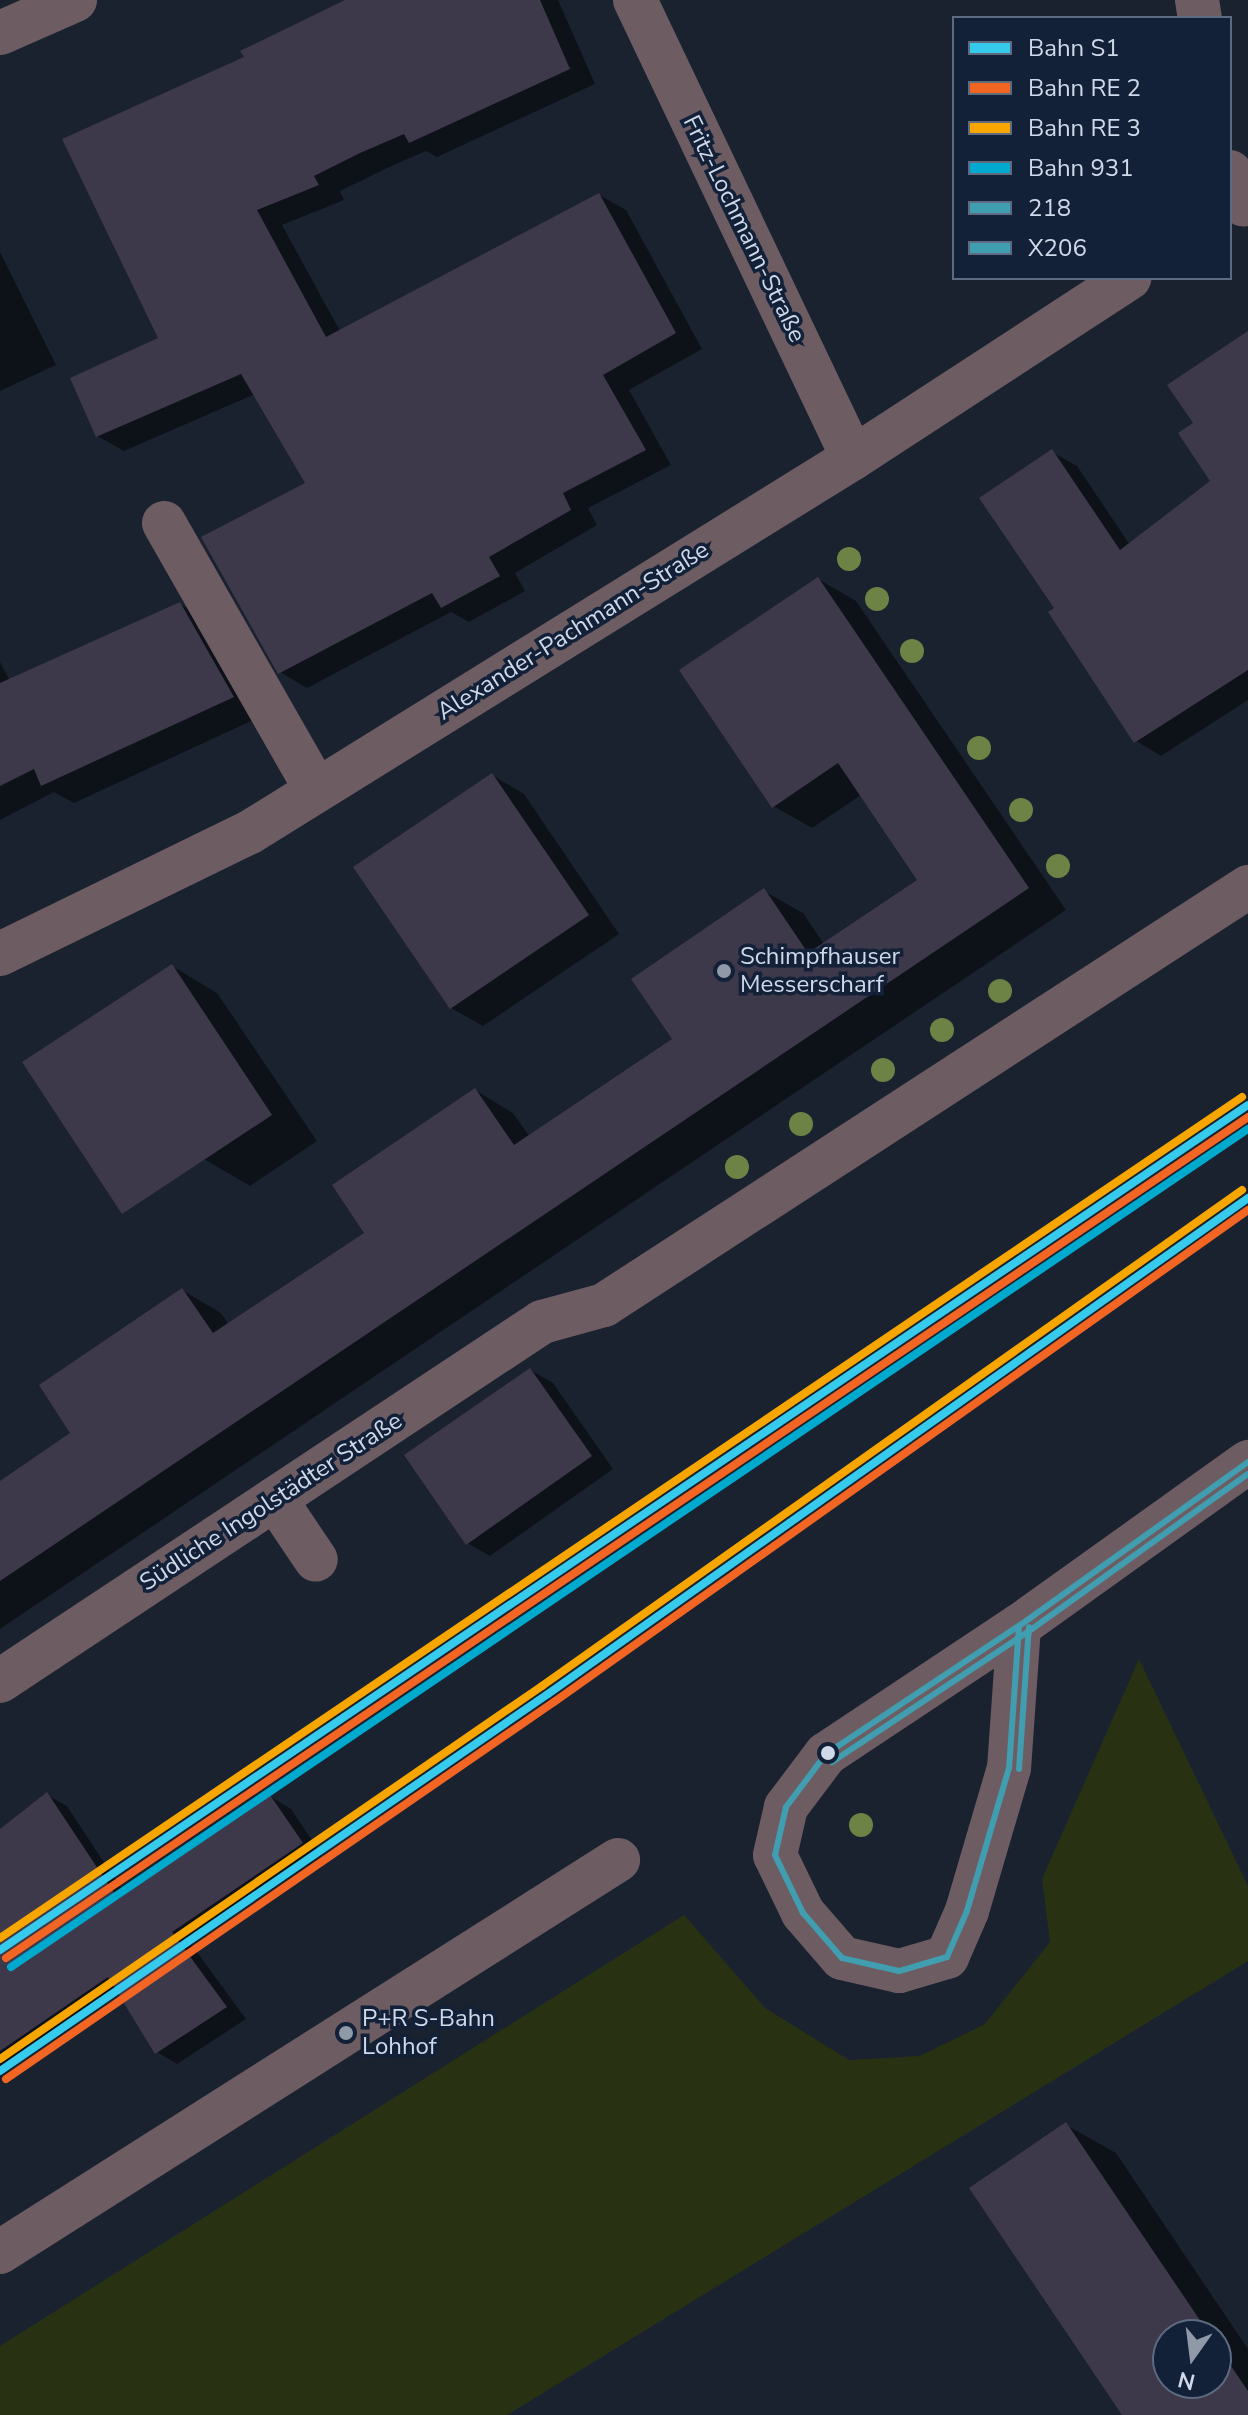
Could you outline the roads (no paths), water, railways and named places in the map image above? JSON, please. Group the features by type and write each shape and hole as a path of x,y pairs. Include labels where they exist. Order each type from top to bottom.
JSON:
{"street":[{"path":"0,33 75,0"},
{"name":"Fritz-Lochmann-Straße","path":"635,0 853,458"},
{"name":"Alexander-Pachmann-Straße","path":"0,954 250,832 853,458 1126,280"},
{"path":"164,523 316,790"},
{"name":"Südliche Ingolstädter Straße","path":"0,1681 542,1322 604,1305 1248,887"},
{"path":"1019,1626 1009,1768 967,1911 947,1957 899,1971 842,1958 803,1913 775,1855 786,1807 826,1754 1019,1626 1248,1462"},
{"path":"275,1499 316,1560"},
{"path":"0,2252 618,1860"}],"rail line":[{"name":"S1","path":"0,1950 1248,1105"},
{"name":"931","path":"11,1967 1248,1129"},
{"name":"S1","path":"0,2071 548,1694 1248,1198"}],"place":[{"name":"Schimpfhauser Messerscharf","path":"724,971"},
{"name":"P+R S-Bahn Lohhof","path":"346,2033"}]}
